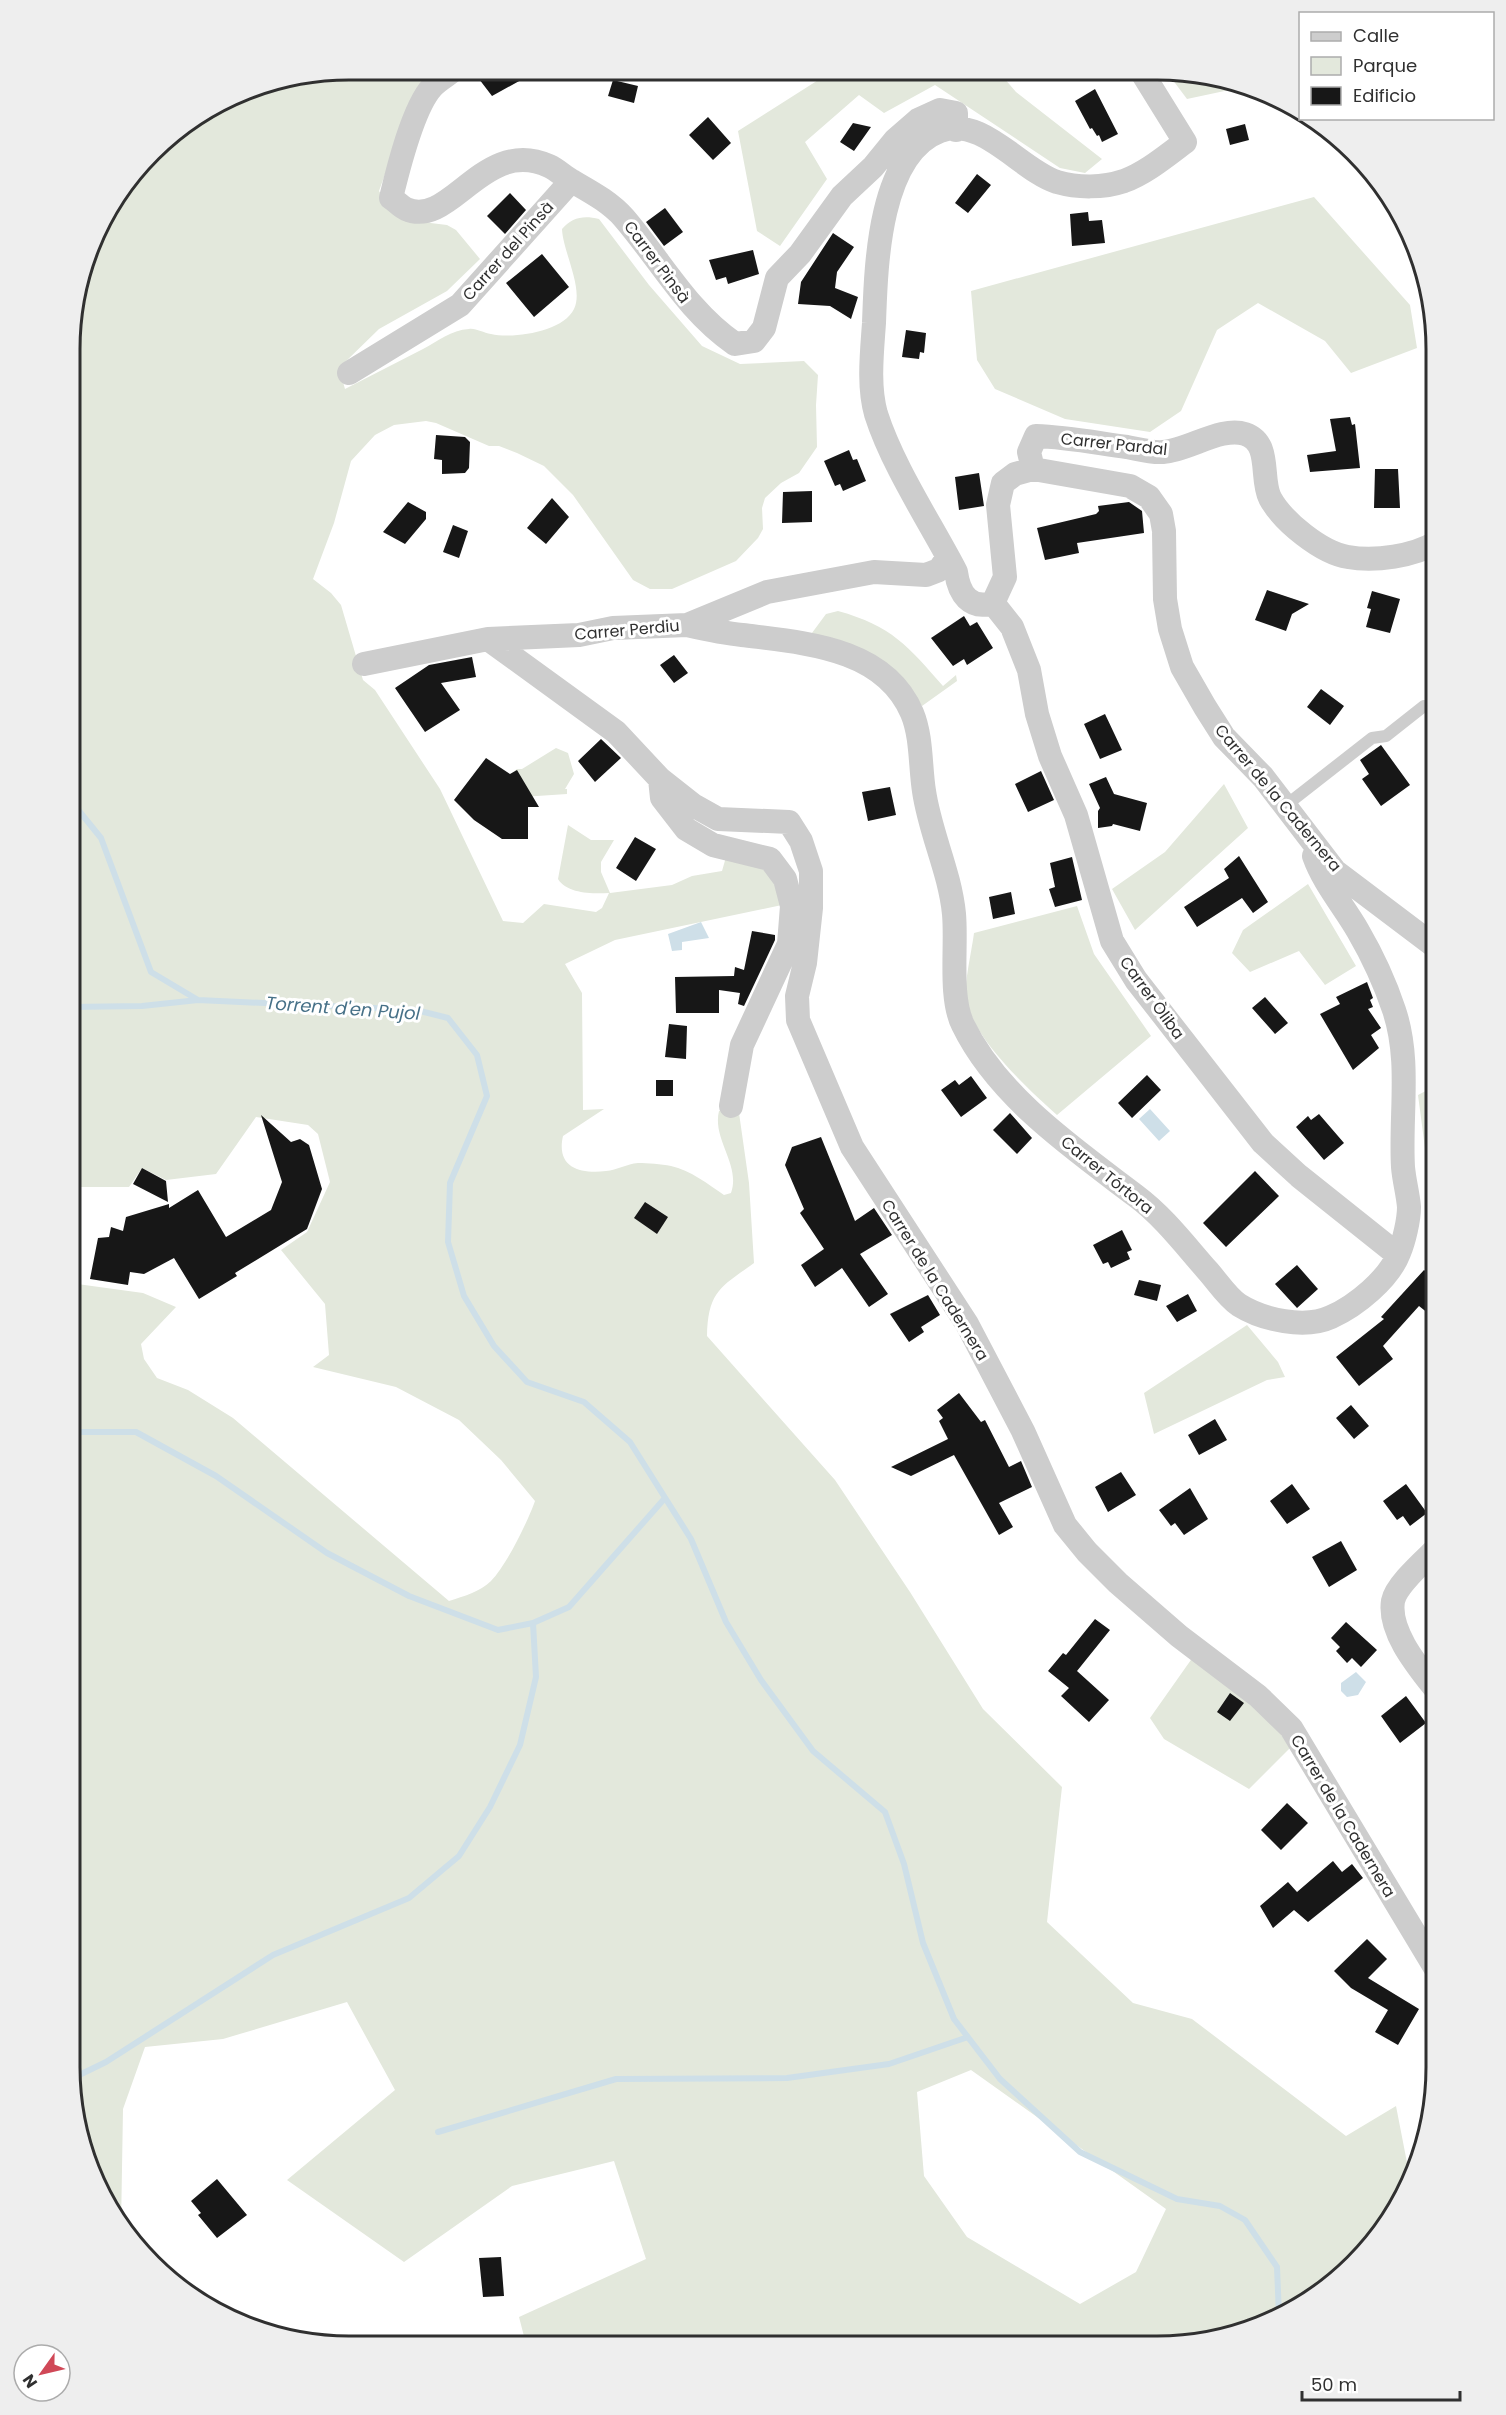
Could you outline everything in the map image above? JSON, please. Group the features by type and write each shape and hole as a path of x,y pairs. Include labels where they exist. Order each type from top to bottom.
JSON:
{"street":[{"name":"Carrer Pinsà","path":"441,80 432,87 420,108 400,161 391,198 407,209 428,212 450,200 491,167 518,160 549,166 596,194 623,216 691,307 735,344 754,341 764,328 777,278 800,254 842,196 873,167 895,140 918,120 940,110 956,113 956,130"},
{"path":"1033,469 1015,474 1003,483 998,505 1005,577 993,603 981,607 971,603 958,590 956,572 887,446 875,410 872,366 875,272 882,224 893,184 913,149 940,130 972,129 1055,181 1092,187 1124,181 1156,164 1185,142 1147,80"},
{"name":"Carrer del Pinsà","path":"349,373 460,305 571,181"},
{"name":"Carrer Pardal","path":"1033,469 1029,452 1036,436 1160,452 1182,450 1228,431 1248,434 1264,453 1264,474 1270,497 1290,524 1317,544 1347,557 1384,557 1426,548"},
{"name":"Carrer de la Cadernera","path":"1033,469 1130,486 1149,497 1161,514 1165,598 1170,629 1182,667 1224,737 1263,777 1335,871 1426,940"},
{"name":"Carrer Perdiu","path":"364,664 488,639 579,635 613,628 687,625 767,592 874,573 926,575 939,570 948,557"},
{"name":"Carrer Òliba","path":"993,603 1012,627 1029,670 1037,714 1050,756 1076,815 1112,941 1136,980 1263,1143 1299,1176 1398,1255"},
{"name":"Carrer Tórtora","path":"687,625 741,635 789,639 861,660 884,674 904,696 914,718 924,795 939,842 953,909 956,987 960,1021 1005,1085 1081,1156 1138,1197 1168,1226 1237,1304 1260,1315 1294,1322 1327,1320 1350,1307 1382,1279 1398,1255 1409,1209 1403,1169 1403,1047 1395,1012 1380,974 1358,931 1321,876 1308,836"},
{"name":"Carrer de la Cadernera","path":"488,639 616,732 660,779 693,805 718,819 789,822 801,841 811,871 811,908 805,963 797,996 798,1020 852,1147 967,1324 1018,1421 1065,1525 1118,1584 1179,1636 1258,1695 1291,1728 1426,1953"},
{"path":"660,779 662,798 686,829 713,845 770,859 785,879 792,906 789,944 742,1045 731,1106"},
{"path":"1426,1559 1411,1574 1393,1599 1394,1619 1401,1637 1426,1674"}],"lane":[{"path":"1285,806 1372,738 1386,736 1424,706 1426,707"}],"green space":[{"path":"331,80 428,80 413,96 379,191 390,208 406,220 447,225 456,230 480,259 447,291 379,329 339,368 345,389 456,331 472,329 500,335 524,334 549,328 568,317 574,309 576,291 562,229 574,220 588,217 599,219 649,285 702,346 740,364 804,361 818,375 817,447 799,473 781,483 765,498 762,508 763,529 758,538 736,561 672,589 650,589 633,580 573,495 544,466 517,453 499,446 489,446 436,423 426,421 394,425 375,435 351,461 334,523 313,579 331,593 341,605 363,680 375,690 440,789 503,921 523,923 544,904 596,912 602,908 609,893 574,890 562,884 558,879 568,825 591,840 614,840 601,862 601,872 610,893 672,885 692,876 722,871 726,857 772,872 782,905 615,940 565,964 582,993 583,1110 604,1109 563,1136 563,1155 572,1166 596,1172 638,1163 671,1166 692,1174 724,1195 731,1193 733,1183 730,1162 719,1132 719,1111 739,1113 749,1183 754,1263 725,1285 714,1299 710,1309 707,1336 835,1480 910,1592 983,1709 1062,1787 1047,1922 1133,2003 1192,2019 1346,2136 1396,2106 1407,2165 1381,2216 1360,2244 1321,2280 1276,2308 1227,2326 1175,2335 524,2336 519,2317 646,2259 614,2161 512,2186 404,2262 287,2180 395,2090 347,2002 223,2039 145,2047 123,2109 121,2210 107,2185 94,2153 85,2119 80,2084 80,1284 143,1293 176,1307 141,1344 144,1359 157,1378 188,1390 233,1418 449,1601 477,1591 491,1581 516,1543 535,1501 501,1460 459,1420 396,1387 313,1367 329,1355 325,1304 281,1250 307,1232 330,1182 318,1134 308,1125 256,1117 216,1174 166,1180 142,1168 129,1187 80,1187 80,331 89,279 107,230 135,185 171,146 214,116 246,100 296,85","holes":["971,2070 1166,2209 1136,2272 1080,2304 967,2237 924,2176 917,2092"]},
{"path":"818,80 1006,80 1016,92 1102,159 1085,173 1060,168 935,85 884,113 859,95 805,142 827,179 780,246 757,231 738,131"},
{"path":"1173,80 1230,90 1187,99"},
{"path":"1314,197 1410,305 1417,348 1351,373 1325,341 1258,303 1217,330 1181,411 1150,432 1065,419 995,389 977,360 971,291"},
{"path":"838,611 872,623 898,639 943,686 956,675 957,681 922,706 909,689 809,637 826,614"},
{"path":"556,748 568,753 574,774 565,789 567,789 567,794 522,797 511,774"},
{"path":"1224,784 1248,828 1135,930 1112,889 1165,852"},
{"path":"1308,884 1356,966 1325,985 1299,951 1250,972 1232,953 1243,930"},
{"path":"1077,906 1094,954 1151,1036 1057,1115 1003,1062 978,1029 966,998 966,984 974,933"},
{"path":"1426,1091 1426,1156 1418,1095"},
{"path":"1247,1325 1278,1362 1285,1377 1267,1380 1154,1434 1144,1393"},
{"path":"1193,1657 1267,1713 1290,1748 1249,1789 1164,1739 1150,1718"}],"shaded area":[{"path":"701,922 709,938 682,942 682,950 672,951 668,934"},
{"path":"1150,1109 1170,1131 1159,1141 1139,1119"},
{"path":"1356,1672 1366,1682 1358,1695 1347,1697 1341,1691 1341,1683"}],"building":[{"path":"480,80 521,80 492,96"},
{"path":"613,80 638,86 634,103 608,96"},
{"path":"1095,89 1118,134 1102,142 1099,135 1097,136 1092,128 1090,129 1075,101"},
{"path":"708,117 731,143 713,160 689,135"},
{"path":"853,123 871,127 854,151 840,142"},
{"path":"1245,124 1249,140 1230,145 1226,129"},
{"path":"977,174 991,185 968,213 955,203"},
{"path":"510,193 526,210 505,234 487,216"},
{"path":"665,208 683,232 664,246 646,222"},
{"path":"1088,212 1089,221 1102,220 1105,243 1072,246 1070,214"},
{"path":"833,233 854,247 837,272 835,288 858,297 851,319 830,306 798,304 801,282"},
{"path":"753,250 759,274 728,284 726,277 716,280 709,260"},
{"path":"542,254 569,287 534,317 506,283"},
{"path":"906,330 926,333 924,353 920,352 919,359 902,357"},
{"path":"1350,417 1352,425 1355,424 1360,468 1310,472 1307,455 1336,451 1330,419"},
{"path":"436,435 465,437 470,442 469,468 465,473 442,474 442,460 434,459"},
{"path":"849,450 853,460 857,459 866,481 843,491 840,484 835,486 824,461"},
{"path":"1375,469 1398,469 1400,508 1374,508"},
{"path":"979,473 984,506 959,510 955,477"},
{"path":"812,491 812,522 782,523 783,492"},
{"path":"552,498 569,517 546,544 527,528"},
{"path":"408,502 426,512 426,519 405,544 383,532"},
{"path":"1129,502 1142,511 1144,533 1077,543 1079,553 1045,560 1037,528 1096,514 1099,511 1098,506"},
{"path":"453,525 468,531 459,558 443,552"},
{"path":"1267,590 1309,604 1292,614 1286,631 1255,620"},
{"path":"1372,591 1400,599 1390,633 1366,627 1371,609 1367,608"},
{"path":"964,616 970,626 977,622 993,648 967,665 964,659 953,666 931,638"},
{"path":"674,655 688,673 674,683 660,665"},
{"path":"472,657 476,677 441,683 460,710 425,732 395,688 429,665"},
{"path":"1321,689 1344,706 1330,725 1307,707"},
{"path":"1105,714 1122,750 1100,759 1084,724"},
{"path":"601,739 621,758 595,782 578,761"},
{"path":"1381,745 1410,785 1381,806 1362,779 1369,774 1360,760"},
{"path":"486,758 510,774 517,770 539,807 528,807 528,839 502,839 474,820 454,800"},
{"path":"1041,771 1054,800 1028,812 1015,784"},
{"path":"1106,777 1114,794 1147,803 1140,831 1113,824 1098,828 1100,808 1089,784"},
{"path":"890,787 896,815 868,821 862,792"},
{"path":"635,837 656,849 636,881 616,868"},
{"path":"1239,856 1268,902 1253,913 1242,898 1197,927 1184,907 1229,878 1224,869"},
{"path":"1072,857 1082,900 1055,907 1049,889 1055,887 1050,863"},
{"path":"1011,892 1015,914 993,919 989,897"},
{"path":"752,931 775,935 775,940 744,1006 738,1004 740,993 719,990 719,1013 676,1013 675,977 734,976 735,967 744,970"},
{"path":"1367,982 1373,998 1370,1000 1373,1007 1368,1009 1381,1028 1371,1035 1379,1048 1353,1070 1320,1014 1340,1004 1336,997"},
{"path":"1265,997 1288,1023 1275,1034 1252,1008"},
{"path":"669,1024 687,1026 686,1059 665,1057"},
{"path":"1147,1075 1161,1090 1132,1118 1118,1103"},
{"path":"971,1076 987,1098 961,1117 941,1090 955,1080 959,1085"},
{"path":"656,1080 673,1080 673,1096 656,1096"},
{"path":"1010,1113 1032,1138 1017,1154 993,1130"},
{"path":"1319,1114 1344,1143 1324,1160 1296,1127 1308,1116 1311,1120"},
{"path":"261,1115 291,1142 300,1139 309,1145 322,1189 307,1229 235,1273 237,1276 199,1299 174,1258 144,1274 130,1272 128,1285 90,1279 98,1238 109,1237 111,1227 123,1231 126,1217 169,1204 169,1208 198,1190 226,1237 271,1210 282,1182"},
{"path":"821,1137 855,1221 874,1208 892,1235 860,1254 888,1294 869,1307 842,1268 815,1287 801,1265 824,1249 800,1213 804,1209 785,1165 792,1147"},
{"path":"142,1168 166,1181 168,1202 133,1184"},
{"path":"1255,1171 1279,1196 1226,1247 1203,1223"},
{"path":"645,1202 668,1217 657,1234 634,1218"},
{"path":"1122,1230 1132,1250 1127,1252 1130,1259 1111,1268 1108,1262 1103,1264 1093,1245"},
{"path":"1297,1265 1318,1289 1297,1308 1275,1284"},
{"path":"1424,1270 1426,1272 1426,1312 1419,1306 1383,1346 1393,1359 1359,1386 1336,1357 1384,1319 1381,1317"},
{"path":"1139,1280 1161,1285 1157,1301 1134,1295"},
{"path":"1188,1294 1197,1311 1177,1322 1166,1306"},
{"path":"928,1295 940,1315 921,1327 924,1332 909,1342 890,1314"},
{"path":"959,1393 981,1422 985,1420 1009,1467 1021,1461 1032,1487 999,1503 1013,1527 999,1535 954,1455 911,1476 891,1467 948,1439 939,1421 943,1418 937,1410"},
{"path":"1351,1405 1369,1426 1354,1439 1336,1418"},
{"path":"1215,1419 1227,1440 1199,1455 1188,1435"},
{"path":"1121,1472 1136,1495 1108,1512 1095,1487"},
{"path":"1292,1484 1310,1509 1287,1524 1270,1501"},
{"path":"1406,1484 1426,1514 1410,1526 1403,1516 1397,1520 1383,1501"},
{"path":"1190,1488 1208,1519 1184,1535 1175,1523 1171,1526 1159,1510"},
{"path":"1341,1541 1357,1570 1329,1587 1312,1557"},
{"path":"1095,1619 1110,1630 1077,1671 1109,1700 1089,1722 1061,1696 1069,1688 1048,1671 1063,1653 1066,1655"},
{"path":"1346,1622 1377,1650 1361,1667 1352,1658 1347,1663 1336,1651 1340,1647 1331,1638"},
{"path":"1230,1693 1244,1703 1230,1721 1217,1712"},
{"path":"1406,1696 1426,1723 1400,1743 1381,1716"},
{"path":"1287,1803 1308,1823 1281,1850 1261,1830"},
{"path":"1333,1861 1342,1872 1352,1864 1363,1878 1308,1922 1294,1910 1273,1928 1260,1906 1288,1882 1297,1892"},
{"path":"1367,1939 1387,1959 1368,1978 1419,2009 1398,2045 1375,2032 1388,2010 1351,1988 1334,1971"},
{"path":"217,2179 247,2215 217,2238 198,2215 201,2213 191,2201"},
{"path":"501,2257 504,2296 483,2297 479,2258"}],"waterway":[{"path":"80,812 101,838 151,972 198,1000"},
{"name":"Torrent d'en Pujol","path":"80,1007 142,1006 198,1000 416,1010 448,1018 477,1055 487,1096 450,1183 448,1242 464,1296 494,1346 527,1382 584,1402 630,1442 691,1539 726,1622 761,1680 813,1751 885,1812 904,1864 923,1943 954,2019 1000,2079 1080,2152 1177,2199 1220,2206 1245,2220 1277,2267 1279,2307"},
{"path":"80,1432 136,1432 216,1476 327,1553 409,1596 498,1630 533,1623 569,1607 665,1498"},
{"path":"80,2075 106,2062 273,1955 409,1898 459,1856 490,1807 520,1745 536,1677 533,1623"},
{"path":"438,2132 616,2079 787,2078 889,2064 968,2037"}]}
